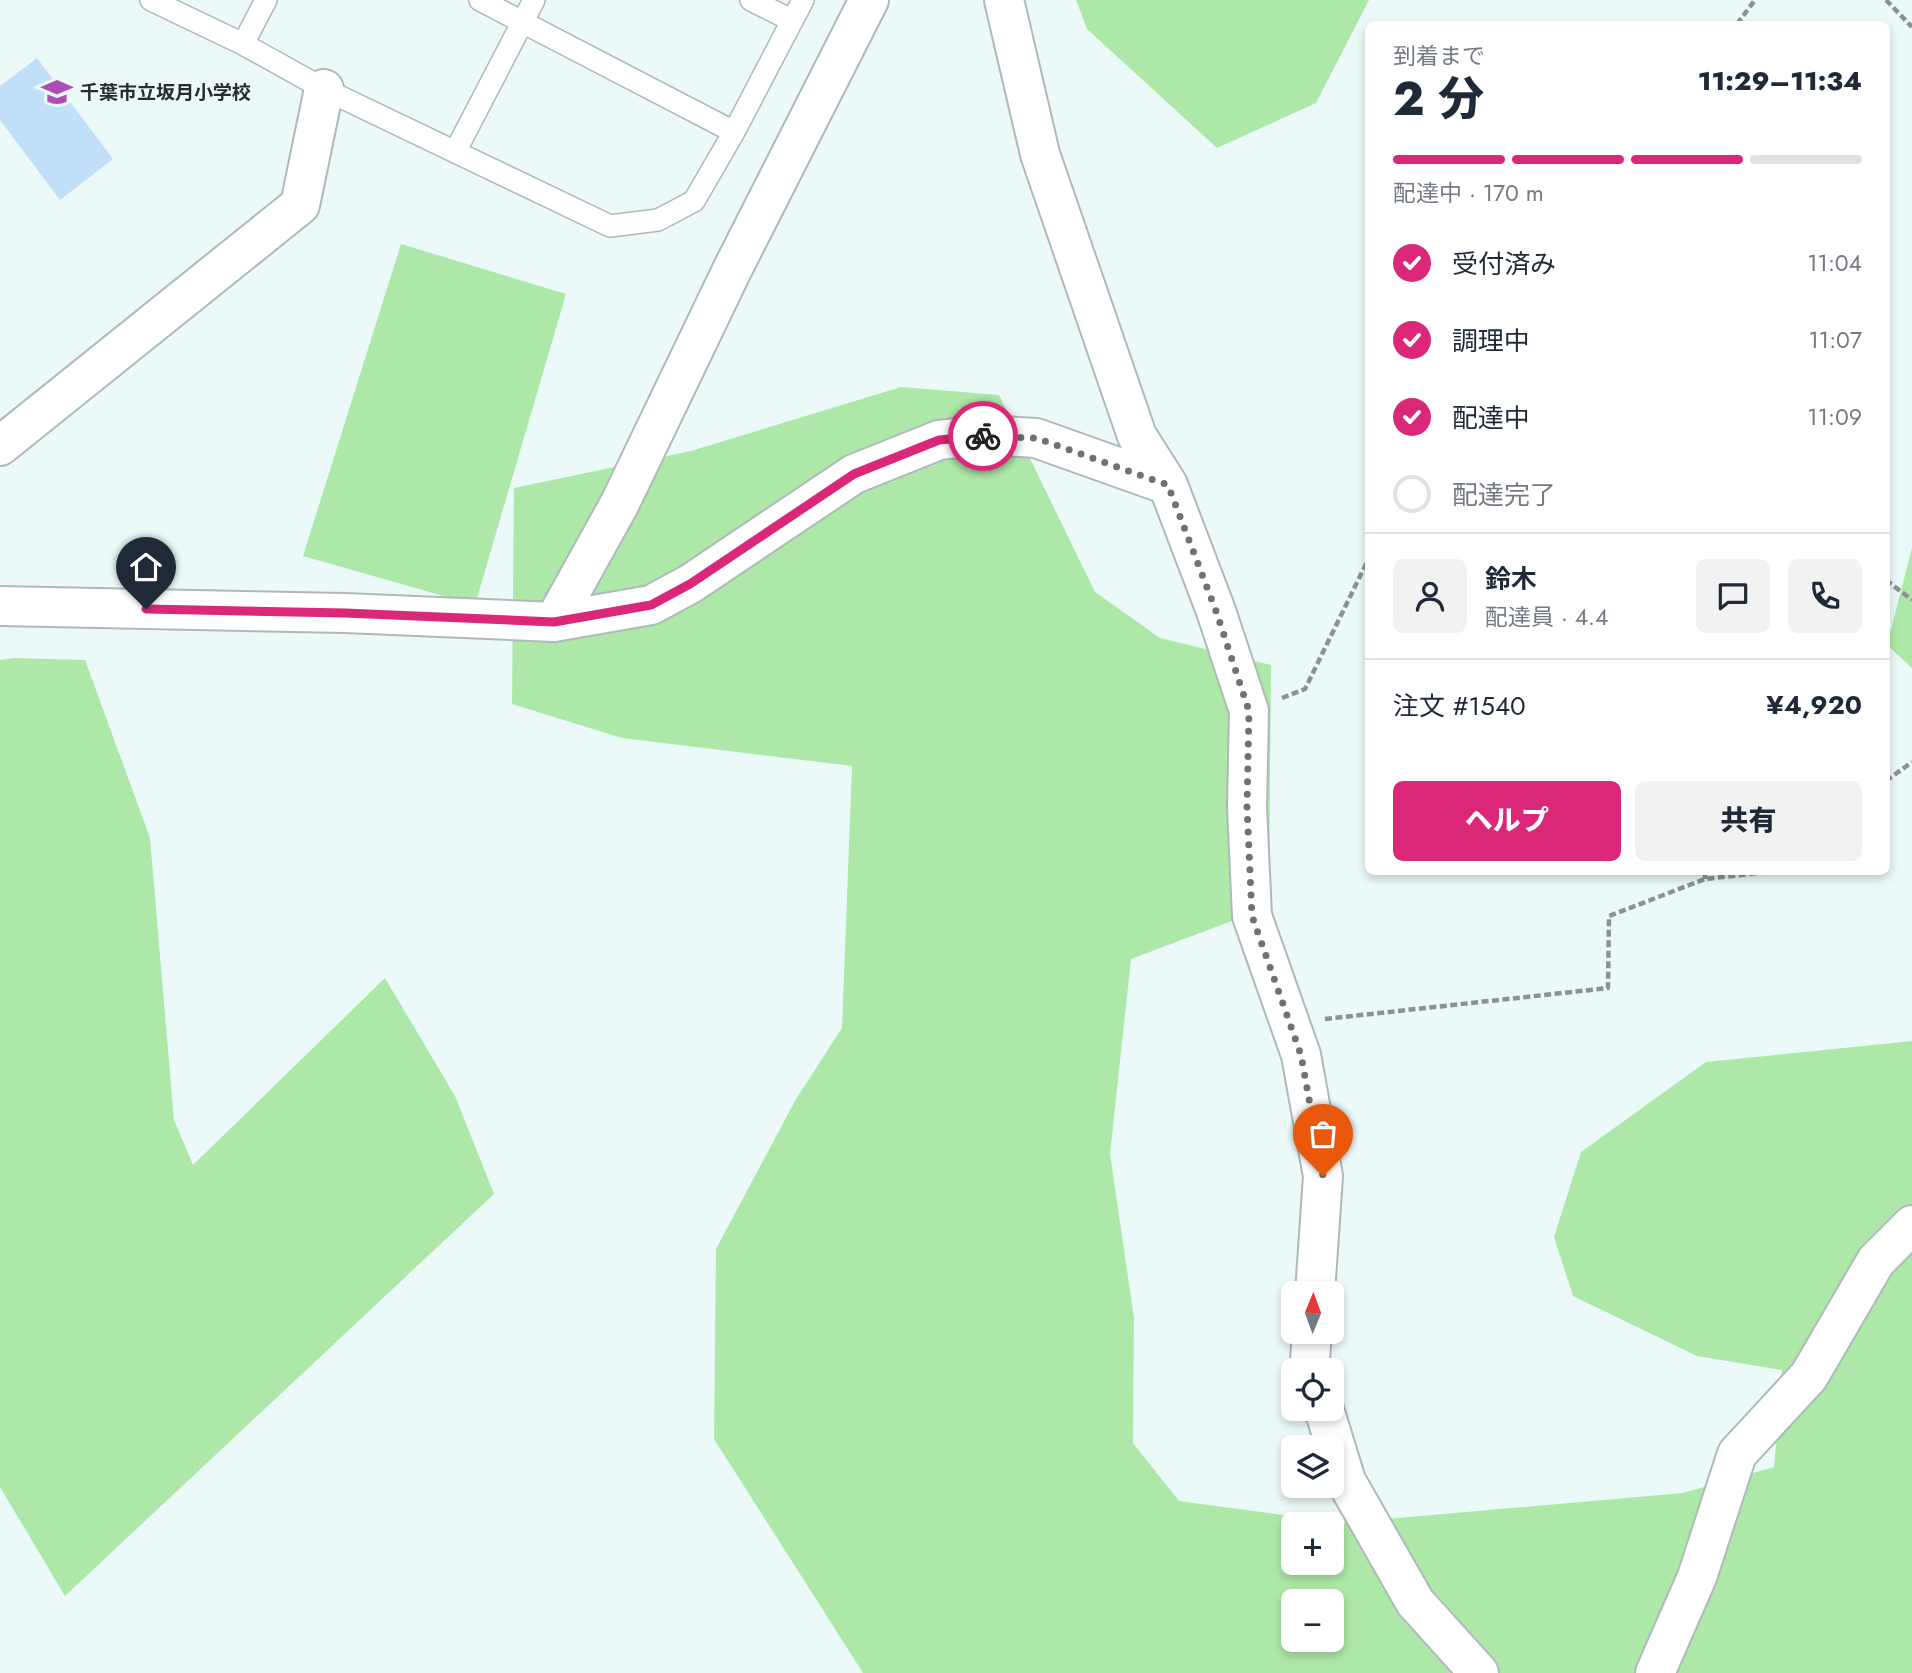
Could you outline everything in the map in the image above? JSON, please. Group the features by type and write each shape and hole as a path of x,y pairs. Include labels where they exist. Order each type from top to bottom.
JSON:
{"street":[{"path":"554,622 620,503 732,270 869,0"},
{"path":"1004,0 1040,154 1136,436 1168,485 1216,611 1249,711 1247,807 1252,916 1301,1055 1323,1176 1316,1281"},
{"path":"0,446 300,205 324,89"},
{"path":"0,606 345,613 554,622 651,605 690,584 854,474 939,440 986,435 1036,438 1168,485"},
{"path":"1655,1673 1697,1577 1737,1454 1809,1376 1876,1261 1912,1225"},
{"path":"1328,1421 1346,1481 1415,1602 1479,1673"}],"lane":[{"path":"151,0 243,44 324,89 610,226 658,220 694,201 734,132 803,0"},
{"path":"243,44 266,0"},
{"path":"480,0 734,132"},
{"path":"455,152 534,0"},
{"path":"751,0 791,20"}],"path":[{"path":"1739,21 1755,0"},
{"path":"1886,0 1912,27"},
{"path":"1249,711 1306,690 1365,566"},
{"path":"1890,583 1912,600"},
{"path":"1890,778 1912,762"},
{"path":"1289,1023 1608,988 1609,916 1705,879 1741,875"}],"green space":[{"path":"1076,0 1369,0 1316,103 1217,148 1087,29"},
{"path":"401,244 566,294 475,605 303,556"},
{"path":"901,387 999,395 1095,592 1160,638 1271,665 1269,907 1131,959 1110,1154 1134,1318 1133,1443 1179,1501 1281,1515 1281,1575 1344,1575 1344,1523 1683,1493 1774,1467 1782,1370 1697,1356 1573,1296 1554,1237 1581,1152 1706,1062 1912,1041 1912,1673 863,1673 714,1439 716,1249 796,1099 842,1028 852,766 622,738 512,704 514,488 691,451"},
{"path":"1912,548 1912,668 1890,648 1890,633"},
{"path":"0,660 85,660 150,838 174,1120 193,1165 385,978 455,1096 494,1194 65,1596 0,1487"}],"water":[{"path":"37,58 113,159 60,200 0,120 0,86"}],"way so far":[{"path":"983,436 1036,438 1168,485 1216,611 1249,711 1247,807 1252,916 1301,1055 1323,1176"}],"place":[{"name":"千葉市立坂月小学校","path":"57,92"}],"route":[{"path":"146,609 345,613 554,622 651,605 690,584 854,474 939,440 983,436"}]}
